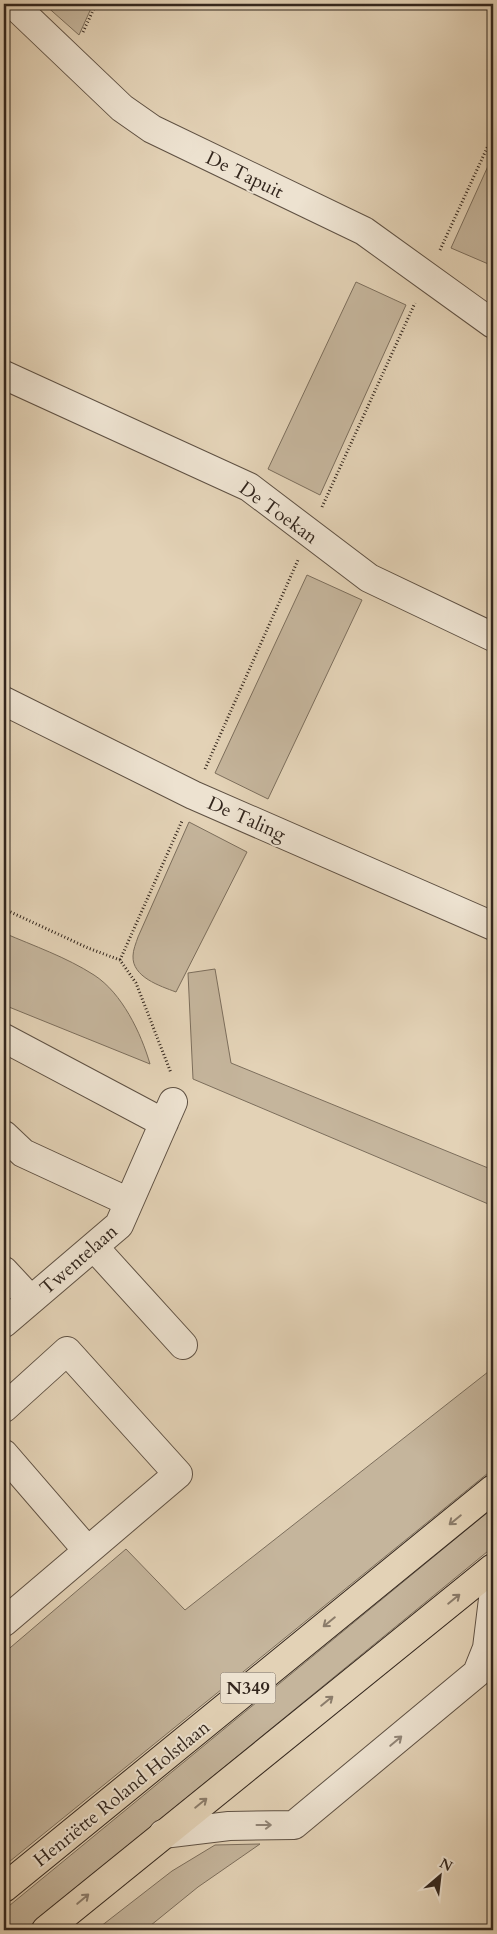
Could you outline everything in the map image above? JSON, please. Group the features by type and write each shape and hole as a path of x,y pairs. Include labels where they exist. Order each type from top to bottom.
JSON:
{"main road":[{"name":"Henriëtte Roland Holstlaan","path":"4,1888 493,1489"},
{"path":"46,1930 493,1568"}],"street":[{"name":"De Tapuit","path":"13,4 122,108 152,129 364,231 493,324"},
{"name":"De Toekan","path":"4,375 249,487 369,578 493,636"},
{"name":"De Taling","path":"4,701 194,794 493,926"},
{"path":"4,1038 168,1112"},
{"name":"Twentelaan","path":"4,1323 119,1225 168,1112"},
{"path":"4,1135 23,1153 129,1202"},
{"path":"94,1247 183,1346"},
{"path":"4,1271 31,1300"},
{"path":"4,1408 68,1351 178,1474 4,1622"},
{"path":"4,1454 87,1550"},
{"path":"163,1834 229,1826 294,1825 477,1673 486,1648 493,1599"}],"path":[{"path":"4,910 88,948 120,960 136,983 170,1065 174,1088 168,1112"}],"shaded area":[{"path":"44,4 93,4 79,35"},
{"path":"493,155 493,266 451,248"},
{"path":"356,282 406,305 320,495 268,469"},
{"path":"307,575 362,600 268,799 215,773"},
{"path":"189,822 247,852 176,992 155,984 142,975 134,963 133,954 138,937"},
{"path":"4,933 72,963 104,983 122,1003 136,1027 150,1064 4,1005"},
{"path":"215,969 231,1063 493,1170 493,1206 193,1079 188,973"},
{"path":"493,1368 493,1469 4,1866 4,1653 126,1549 185,1610"},
{"path":"493,1508 493,1547 25,1930 4,1930 4,1910"},
{"path":"260,1844 198,1887 145,1930 96,1930 172,1871 215,1845"}]}
